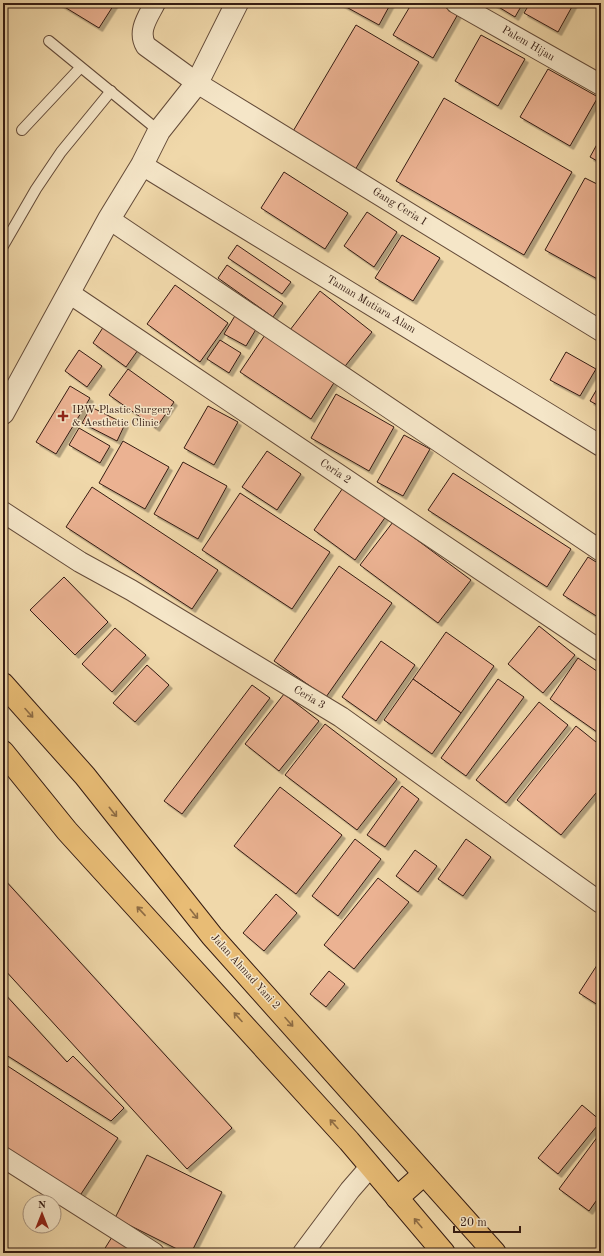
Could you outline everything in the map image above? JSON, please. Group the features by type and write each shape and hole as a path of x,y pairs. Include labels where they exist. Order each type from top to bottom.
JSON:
{"highway":[{"name":"Jalan Ahmad Yani 2","path":"3,684 85,776 212,936 495,1253"},
{"path":"3,752 67,831 349,1141 444,1253"},
{"path":"349,1141 374,1118"},
{"path":"397,1198 424,1174"}],"street":[{"name":"Gang Ceria I","path":"155,3 145,22 142,32 142,39 146,46 197,82 601,331"},
{"path":"3,413 109,219 142,165 159,131 197,82 237,3"},
{"name":"Palem Hijau","path":"456,3 601,85"},
{"name":"Taman Mutiara Alam","path":"142,165 601,446"},
{"path":"109,219 601,551"},
{"name":"Ceria 2","path":"69,293 601,651"},
{"name":"Ceria 3","path":"3,512 80,562 131,590 341,717 601,904"},
{"path":"3,1157 154,1253"},
{"path":"303,1253 350,1190 370,1167"}],"lane":[{"path":"49,41 80,68 111,91 159,131"},
{"path":"22,130 80,68"},
{"path":"3,246 36,189 60,152 111,91"}],"building":[{"path":"58,3 115,3 99,28"},
{"path":"339,3 391,3 379,25"},
{"path":"412,3 437,3 458,14 433,58 393,35"},
{"path":"492,3 523,3 515,17"},
{"path":"530,3 574,3 558,32 524,13"},
{"path":"356,25 419,62 352,175 289,138"},
{"path":"481,35 525,59 498,106 455,81"},
{"path":"548,69 598,97 570,146 520,117"},
{"path":"444,98 572,172 524,255 396,181"},
{"path":"601,137 601,163 590,157"},
{"path":"284,172 348,213 325,249 261,208"},
{"path":"585,178 601,186 601,281 545,250"},
{"path":"367,212 397,232 374,267 344,246"},
{"path":"402,235 440,258 413,301 375,278"},
{"path":"237,245 291,282 282,294 228,258"},
{"path":"227,265 283,303 273,317 218,278"},
{"path":"175,285 228,323 200,362 147,324"},
{"path":"320,291 372,332 342,370 290,330"},
{"path":"236,314 258,326 246,346 224,334"},
{"path":"104,326 138,350 126,367 93,343"},
{"path":"267,332 337,378 311,419 240,372"},
{"path":"220,340 241,353 229,373 207,359"},
{"path":"79,350 102,366 87,387 65,371"},
{"path":"566,352 596,369 580,396 550,380"},
{"path":"128,369 174,402 156,428 109,395"},
{"path":"601,382 601,407 590,401"},
{"path":"70,386 90,398 56,454 36,442"},
{"path":"336,394 394,427 369,471 311,438"},
{"path":"208,406 238,422 214,465 184,448"},
{"path":"91,407 125,424 117,441 82,423"},
{"path":"79,428 110,446 100,463 69,445"},
{"path":"404,435 430,449 403,496 377,482"},
{"path":"123,441 169,467 145,509 99,483"},
{"path":"267,451 301,474 277,510 242,487"},
{"path":"183,462 227,486 198,539 154,514"},
{"path":"453,473 571,549 547,587 428,510"},
{"path":"347,482 389,512 355,560 314,530"},
{"path":"92,487 218,570 192,609 66,527"},
{"path":"240,493 330,552 292,609 202,550"},
{"path":"393,522 471,580 438,623 360,565"},
{"path":"588,557 601,565 601,619 563,595"},
{"path":"339,566 392,603 326,697 274,661"},
{"path":"64,577 108,622 75,655 30,610"},
{"path":"539,626 575,655 543,693 508,664"},
{"path":"115,628 146,655 112,692 82,664"},
{"path":"446,632 494,666 461,713 413,679"},
{"path":"381,641 415,665 376,721 342,697"},
{"path":"578,658 601,674 601,727 597,732 550,699"},
{"path":"147,665 169,685 135,722 113,703"},
{"path":"413,679 461,713 432,754 384,720"},
{"path":"498,679 524,697 466,776 441,758"},
{"path":"252,685 270,698 182,814 164,801"},
{"path":"284,694 319,721 279,771 245,744"},
{"path":"539,702 568,725 506,803 476,780"},
{"path":"325,724 397,779 357,830 285,775"},
{"path":"576,726 601,746 601,787 561,835 517,800"},
{"path":"402,786 419,799 385,847 367,835"},
{"path":"280,787 342,835 296,894 234,846"},
{"path":"355,839 381,859 338,916 312,896"},
{"path":"466,839 491,857 463,896 438,879"},
{"path":"415,850 437,866 418,892 396,876"},
{"path":"3,878 232,1128 187,1169 3,968"},
{"path":"378,878 409,902 354,969 324,945"},
{"path":"276,894 297,913 264,951 243,933"},
{"path":"601,959 601,1007 579,993"},
{"path":"329,971 345,984 326,1007 310,994"},
{"path":"3,992 67,1062 73,1056 124,1108 111,1121 3,1053"},
{"path":"3,1063 118,1138 79,1197 3,1148"},
{"path":"582,1105 601,1121 558,1174 538,1158"},
{"path":"601,1132 601,1194 589,1211 559,1189"},
{"path":"147,1155 222,1192 191,1253 185,1253 115,1218"},
{"path":"112,1237 137,1253 102,1253"}],"place":[{"name":"IPW Plastic Surgery & Aesthetic Clinic","path":"63,416"}]}
